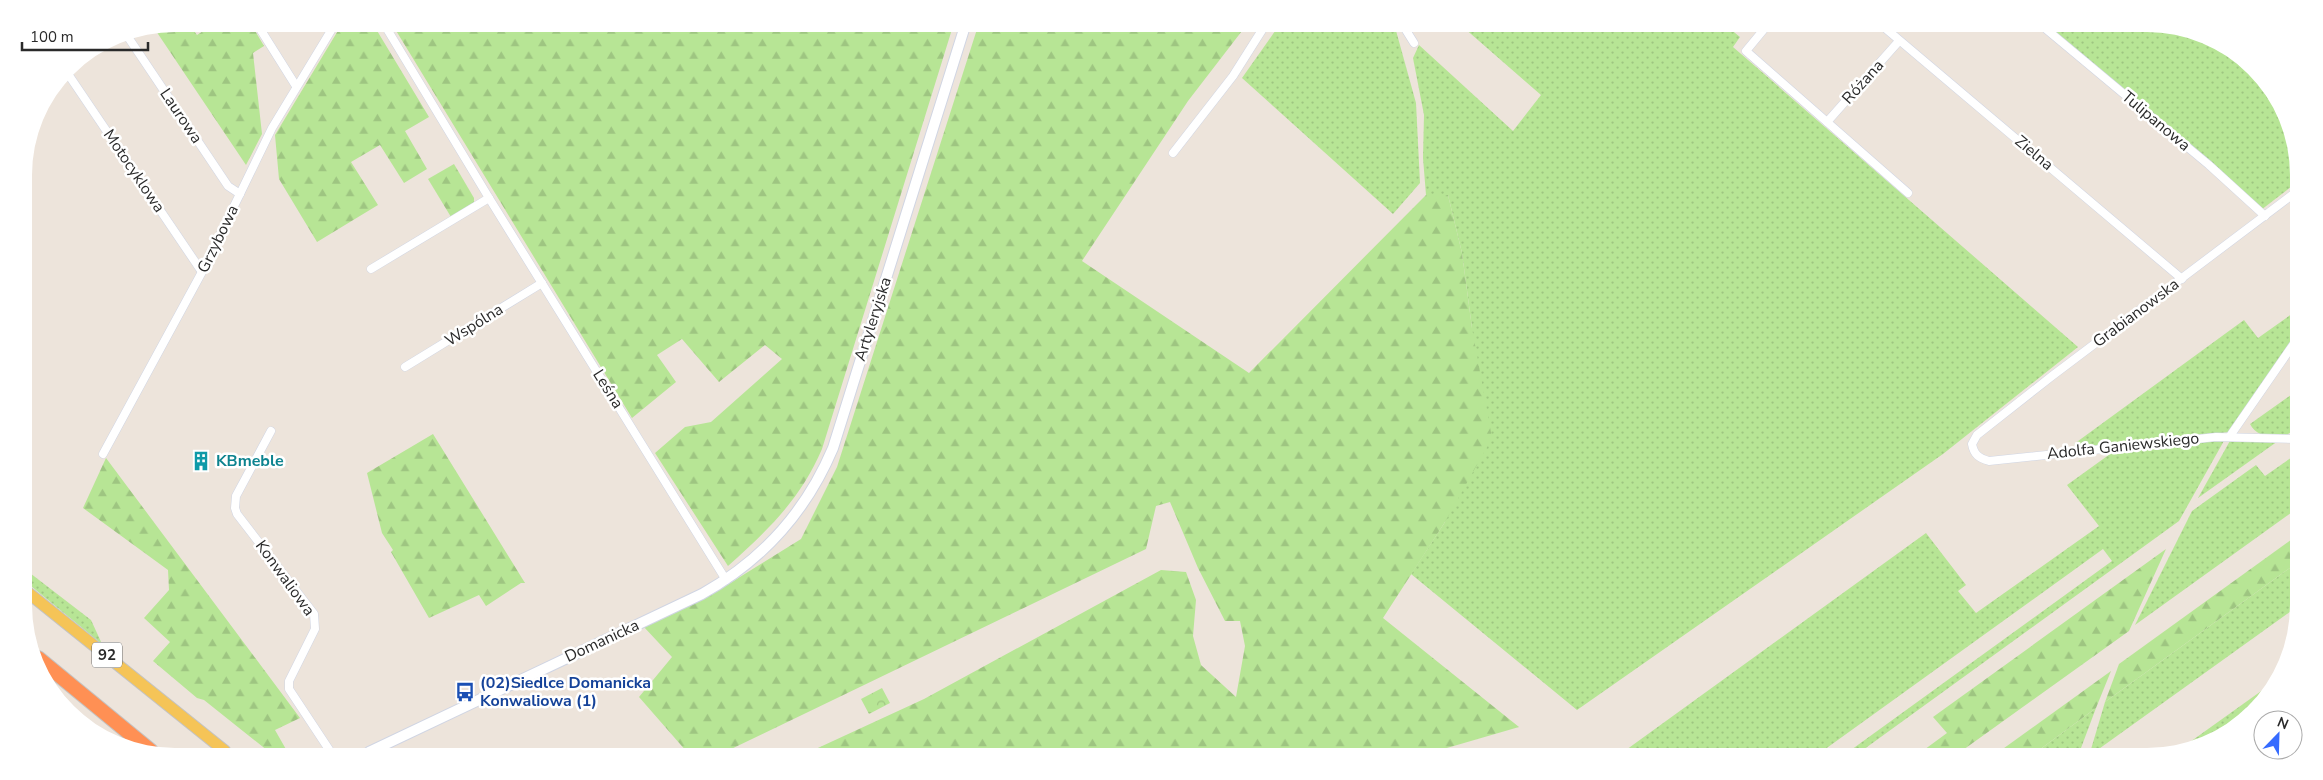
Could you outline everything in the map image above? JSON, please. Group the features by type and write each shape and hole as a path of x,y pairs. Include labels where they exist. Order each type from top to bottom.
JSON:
{"highway":[{"path":"45,664 143,744"}],"main road":[{"name":"92","path":"32,596 221,748"}],"street":[{"path":"262,32 296,86"},
{"name":"Grzybowa","path":"103,454 202,272 272,128 330,32"},
{"name":"Leśna","path":"389,32 489,198 726,580"},
{"name":"Artyleryjska","path":"726,580 760,555 788,526 805,503 826,464 963,32"},
{"path":"1173,153 1233,76 1261,32"},
{"path":"1407,32 1414,43"},
{"path":"1761,32 1746,50 1908,193"},
{"name":"Zielna","path":"1890,32 2182,279"},
{"name":"Tulipanowa","path":"2050,32 2209,165 2265,216"},
{"name":"Laurowa","path":"130,40 228,186 240,194"},
{"name":"Różana","path":"1827,122 1900,41"},
{"name":"Motocyklowa","path":"71,78 202,272"},
{"name":"Grabianowska","path":"1977,435 2052,376 2290,197"},
{"path":"371,269 489,198"},
{"name":"Wspólna","path":"406,367 542,283"},
{"path":"2230,436 2290,351"},
{"name":"Konwaliowa","path":"271,432 236,496 235,508 237,514 314,614 315,629 289,680 289,689 327,748"},
{"name":"Adolfa Ganiewskiego","path":"1977,435 1972,444 1973,451 1979,458 1989,461 2230,436 2290,439"},
{"name":"Domanicka","path":"378,748 726,580"}],"green space":[{"path":"195,32 197,35 202,32 256,32 264,46 253,53 262,134 246,165 158,34"},
{"path":"337,32 378,32 429,117 405,131 427,169 404,183 380,145 351,162 378,205 317,242 279,179 275,135"},
{"path":"397,32 951,32 822,449 804,484 782,513 770,527 728,566 655,453 685,427 711,422 782,359 765,345 719,382 682,339 657,355 676,382 632,418"},
{"path":"976,32 1241,32 1188,101 1082,261 1249,373 1426,195 1448,195 1462,253 1472,328 1492,438 1445,522 1383,618 1519,727 1449,747 819,748 924,699 1161,570 1186,572 1196,600 1193,636 1201,665 1236,697 1245,646 1240,621 1225,621 1198,568 1170,502 1156,506 1146,549 734,748 683,748 639,697 672,657 643,626 727,585 801,539 837,467"},
{"path":"1274,32 1396,32 1416,103 1420,183 1393,214 1242,78"},
{"path":"1469,32 1734,32 1740,37 1733,47 2078,347 1943,454 1577,710 1411,574 1445,522 1472,328 1462,253 1448,195 1426,195 1423,158 1424,115 1413,58 1419,45 1513,131 1541,95"},
{"path":"2054,32 2148,32 2185,37 2219,52 2242,68 2255,81 2276,112 2288,148 2290,188 2261,210"},
{"path":"454,164 474,198 474,203 451,217 428,179"},
{"path":"2290,315 2290,343 2229,432 2081,450 2074,444 2244,320 2258,338"},
{"path":"2290,396 2290,432 2279,437 2265,436 2256,431 2250,424"},
{"path":"433,434 525,583 521,583 486,606 479,595 429,618 382,533 367,473"},
{"path":"2225,439 2179,521 1867,747 1855,747 2112,561 2103,549 1828,747 1630,747 1926,533 1966,585 1958,591 1976,613 2099,526 2067,485 2117,449"},
{"path":"2231,439 2278,441 2198,498"},
{"path":"106,458 300,718 275,730 285,748 264,748 204,700 197,698 153,661 170,642 144,618 169,590 168,570 83,508"},
{"path":"2290,458 2290,514 2135,625 2192,511 2256,465 2265,476"},
{"path":"2290,541 2290,568 2105,702 2119,664"},
{"path":"2166,549 2129,631 1967,747 1928,747 1947,733 1933,717"},
{"path":"2290,568 2290,612 2102,747 2092,747 2105,702"},
{"path":"32,575 91,620 102,644 32,587"},
{"path":"2111,671 2096,708 2043,747 2005,747"},
{"path":"882,688 890,703 869,714 861,699"},
{"path":"2260,692 2242,712 2202,737 2192,741"},
{"path":"2096,708 2081,747 2043,747"}],"place":[{"name":"KBmeble","path":"201,461"},
{"name":"(02)Siedlce Domanicka Konwaliowa (1)","path":"465,692"}]}
